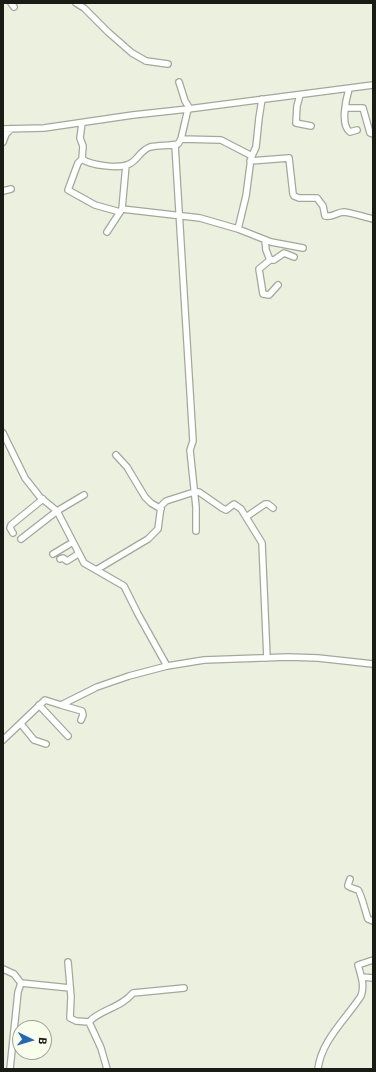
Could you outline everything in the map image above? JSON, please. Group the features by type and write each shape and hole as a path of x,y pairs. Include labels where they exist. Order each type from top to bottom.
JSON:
{"street":[{"path":"76,3 84,8 132,53 146,61 168,64"},
{"path":"82,159 91,163 112,166 126,165 134,161 140,153 149,148 178,144 181,140 189,109 180,82"},
{"path":"3,129 44,128 133,115 373,85"},
{"path":"349,89 345,108 347,131 350,132 357,130"},
{"path":"300,95 297,106 296,123 311,126"},
{"path":"238,229 246,196 251,158 256,147 262,99"},
{"path":"345,108 363,108 370,133 373,134"},
{"path":"82,123 80,138 83,146 82,159 78,163 68,190 95,206 206,219 238,229 265,240 303,248"},
{"path":"3,142 6,134 11,129"},
{"path":"181,140 221,140 251,158 289,158 294,196 299,198 317,198 323,206 325,216 330,217 342,212 373,219"},
{"path":"175,145 194,440 190,450 196,531"},
{"path":"107,232 121,210 126,165"},
{"path":"3,191 11,189"},
{"path":"265,240 266,250 270,260"},
{"path":"278,285 269,295 266,296 263,294 259,269 270,260 274,260 284,253 294,257"},
{"path":"3,432 22,473 36,492 57,511 78,554 87,566 124,586 167,666"},
{"path":"116,455 151,503 161,508"},
{"path":"96,570 156,533 160,525 161,508 163,503 166,501 194,492 199,492 226,510 234,504 237,505 262,543 267,658"},
{"path":"21,539 57,511 84,495"},
{"path":"13,533 10,528 11,525 43,499"},
{"path":"246,517 265,504 268,504 273,508"},
{"path":"53,554 73,542"},
{"path":"60,559 63,558 67,561 78,554"},
{"path":"61,705 97,686 167,666 204,660 315,658 373,664"},
{"path":"3,740 46,700 82,711 83,715 81,720"},
{"path":"39,706 68,736"},
{"path":"21,724 34,740 46,744"},
{"path":"350,879 348,886 359,890 368,919 373,921"},
{"path":"318,1069 319,1060 326,1045 361,996 363,990 362,977 358,965 373,960"},
{"path":"68,962 70,1018 76,1021 89,1022 94,1017 128,999 133,992 184,988"},
{"path":"3,969 14,974 21,983 70,988"},
{"path":"362,977 373,978"},
{"path":"10,1069 18,992 21,983"},
{"path":"89,1022 101,1048 107,1069"}]}
